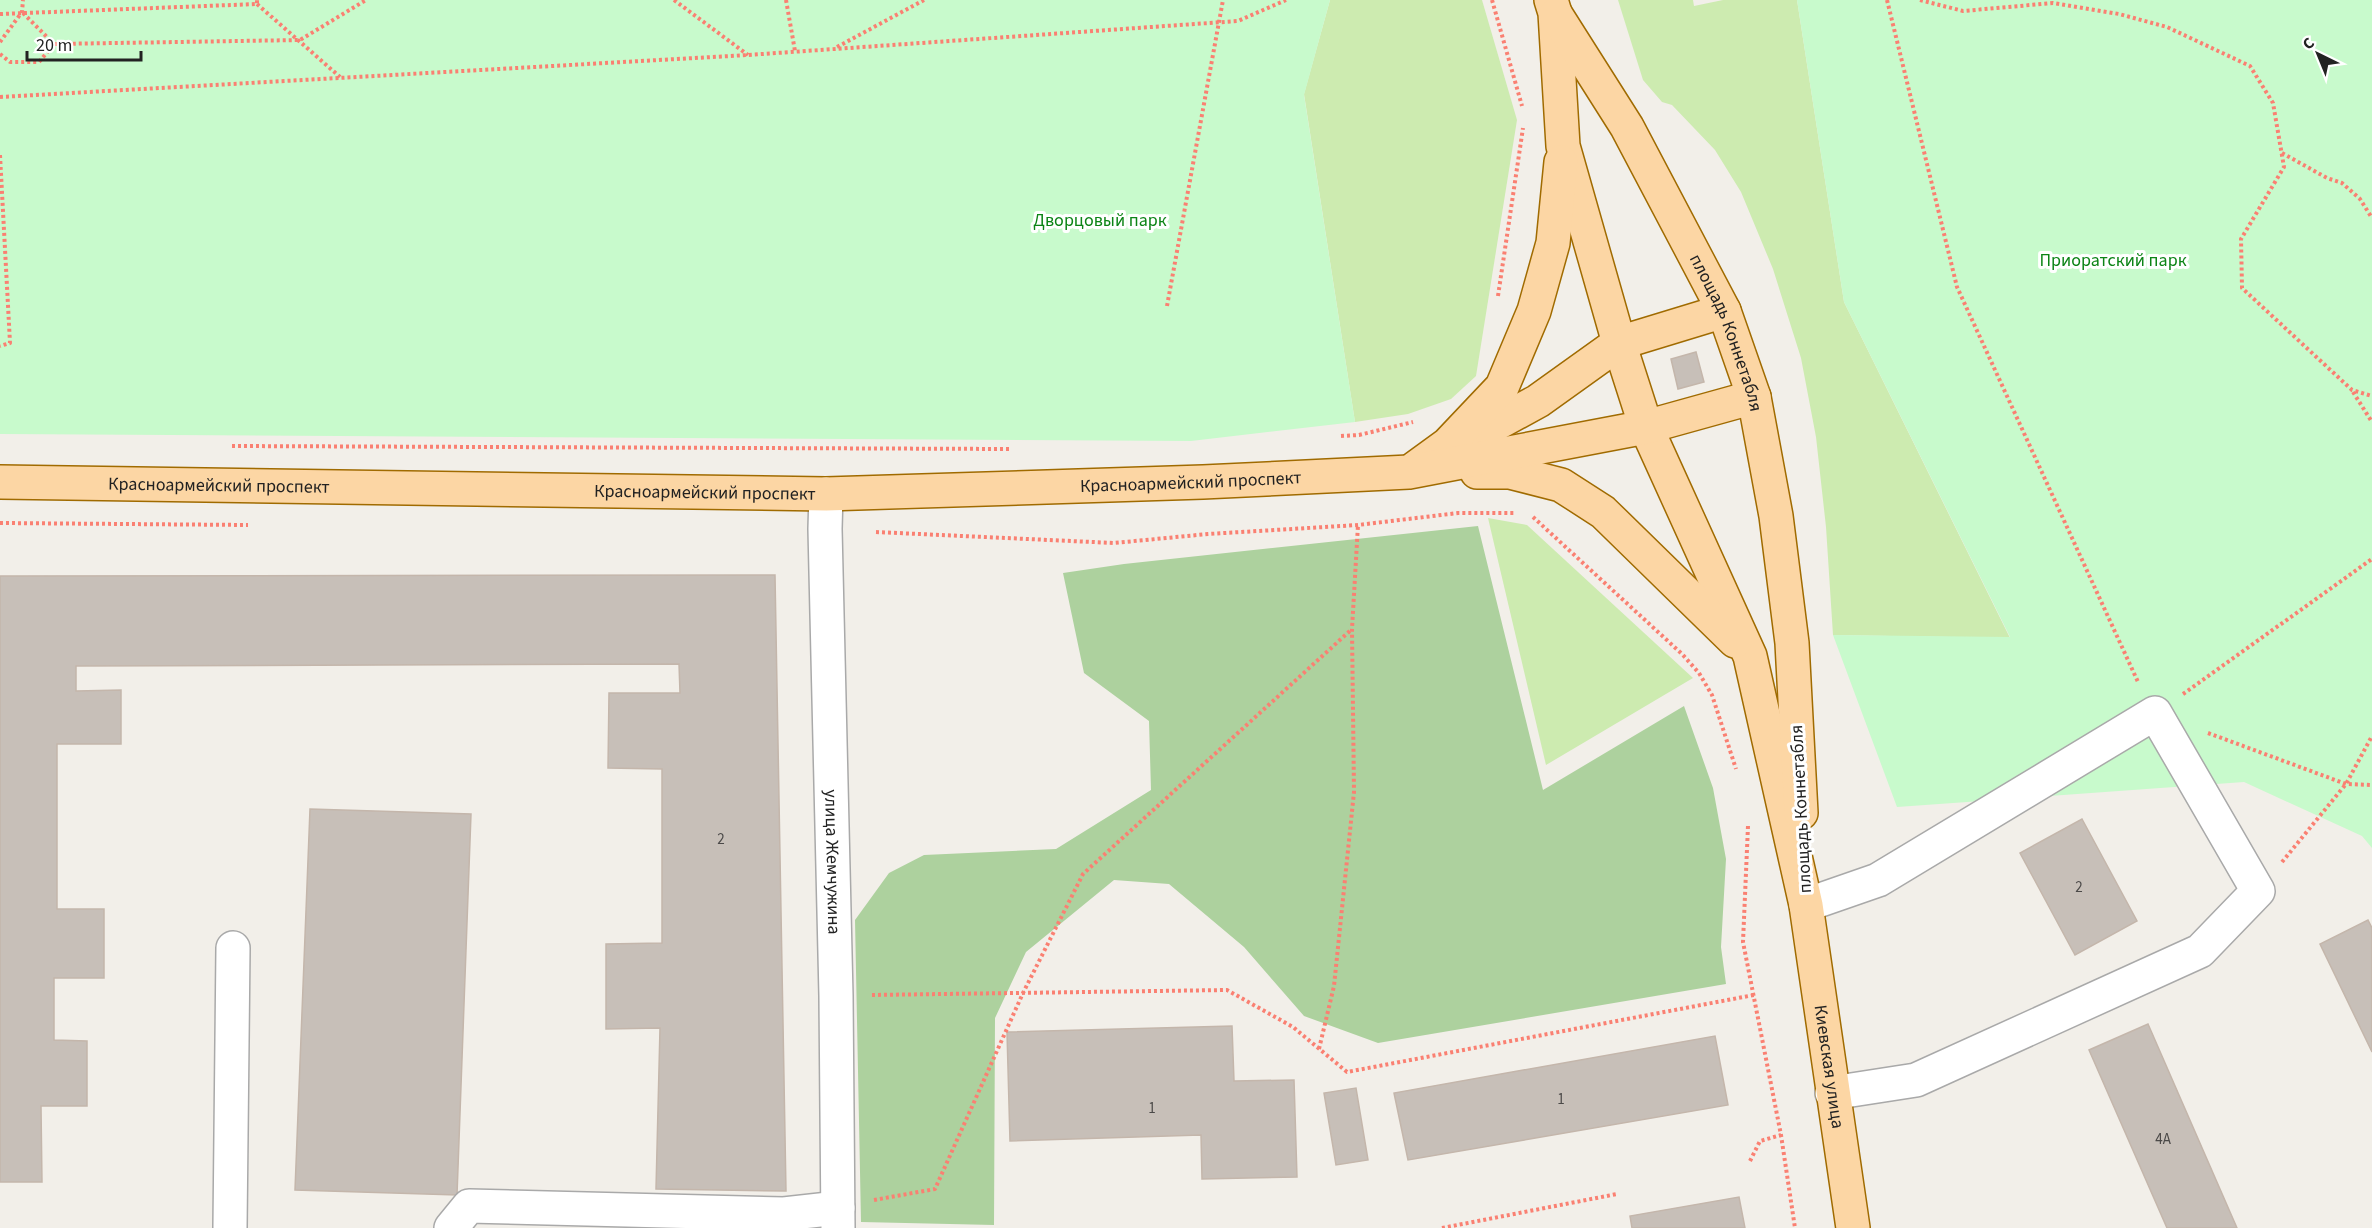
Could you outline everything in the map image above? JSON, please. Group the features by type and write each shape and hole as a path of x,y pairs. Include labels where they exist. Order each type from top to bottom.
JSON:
{"main road":[{"name":"площадь Коннетабля","path":"1553,7 1563,146 1619,343 1646,427 1750,656 1806,905"},
{"name":"площадь Коннетабля","path":"1553,7 1627,127 1724,311 1754,398 1776,516 1792,643 1806,905"},
{"path":"1409,472 1448,444 1502,387 1534,311 1552,243 1563,146"},
{"name":"Красноармейский проспект","path":"1409,472 1538,401 1619,343 1724,311"},
{"name":"Красноармейский проспект","path":"0,482 826,494 1409,472 1646,427 1754,398"},
{"path":"1409,472 1510,472 1561,485 1603,512 1750,656"},
{"name":"Киевская улица","path":"1806,905 1853,1228"}],"street":[{"name":"улица Жемчужина","path":"826,494 838,1218"},
{"path":"1806,905 1878,879 2155,713 2258,891 2200,951 1916,1080 1832,1093"},
{"path":"230,1228 233,948"},
{"path":"452,1228 469,1206 784,1214 838,1218"}],"path":[{"path":"0,42 22,12 23,0"},
{"path":"22,12 54,44 300,40 366,0"},
{"path":"674,0 748,55"},
{"path":"786,0 795,51"},
{"path":"834,49 924,0"},
{"path":"1167,306 1223,0"},
{"path":"0,97 748,55 1238,21 1286,0"},
{"path":"1492,0 1522,107"},
{"path":"1887,0 1957,287 2144,694 2155,713 2346,784 2372,786"},
{"path":"1920,0 1963,11 2053,3 2119,14 2167,27 2250,66 2273,103 2284,167 2241,239 2242,288 2352,390 2372,422"},
{"path":"0,14 257,2 340,78"},
{"path":"0,54 10,62 39,62 54,44"},
{"path":"1497,306 1525,118"},
{"path":"2282,153 2342,183 2361,199 2372,218"},
{"path":"0,157 10,343 0,346"},
{"path":"2352,390 2372,396"},
{"path":"1335,437 1359,435 1414,422"},
{"path":"227,446 1014,449"},
{"path":"1458,513 1517,513"},
{"path":"1529,513 1682,654 1699,673 1712,695 1739,780"},
{"path":"1319,1049 1334,986 1354,792 1352,629 1358,525"},
{"path":"2155,713 2372,559"},
{"path":"838,1218 935,1189 1023,993 1083,874 1352,629"},
{"path":"2258,891 2346,784 2372,736"},
{"path":"1749,823 1743,942 1781,1135 1795,1228"},
{"path":"836,996 1227,990 1293,1027 1347,1072 1754,995"},
{"path":"1750,1161 1760,1141 1781,1135"},
{"path":"1442,1228 1617,1194"}],"green space":[{"name":"Дворцовый парк","path":"0,0 1330,0 1304,95 1355,422 1191,441 0,434"},
{"path":"1330,0 1482,0 1517,120 1476,376 1451,399 1408,414 1355,422 1304,94"},
{"path":"1618,0 1693,0 1694,6 1723,0 1797,0 1844,302 2010,638 1833,635 1826,527 1816,437 1801,358 1773,269 1741,192 1715,150 1672,105 1662,102 1643,80"},
{"name":"Приоратский парк","path":"1797,0 2372,0 2372,848 2362,836 2244,782 1897,807 1833,635 2010,637 1844,302"},
{"path":"1488,518 1527,525 1693,678 1546,765"},
{"path":"1478,526 1543,790 1684,706 1713,788 1726,859 1721,947 1726,984 1378,1043 1304,1016 1244,947 1169,884 1114,880 1026,952 995,1018 994,1225 861,1222 855,920 889,873 924,855 1056,849 1151,790 1149,721 1084,673 1063,573 1124,564"}],"building":[{"path":"1696,352 1704,382 1678,389 1671,359"},
{"path":"775,575 786,1191 656,1189 660,1028 606,1029 606,944 662,943 662,769 608,768 609,693 680,693 679,664 76,666 76,691 121,690 121,744 57,744 57,909 104,909 104,978 54,978 54,1040 87,1041 87,1106 41,1106 42,1182 0,1182 0,576"},
{"path":"310,809 471,814 457,1195 295,1190"},
{"path":"2082,819 2137,921 2075,955 2020,853"},
{"path":"2368,920 2372,928 2372,1052 2320,944"},
{"path":"2148,1024 2237,1228 2167,1228 2089,1050"},
{"path":"1232,1026 1234,1081 1294,1080 1297,1177 1202,1179 1201,1135 1010,1141 1007,1032"},
{"path":"1715,1036 1728,1105 1408,1160 1394,1093"},
{"path":"1356,1088 1368,1160 1336,1165 1324,1093"},
{"path":"1739,1197 1745,1228 1632,1228 1630,1216"}]}
